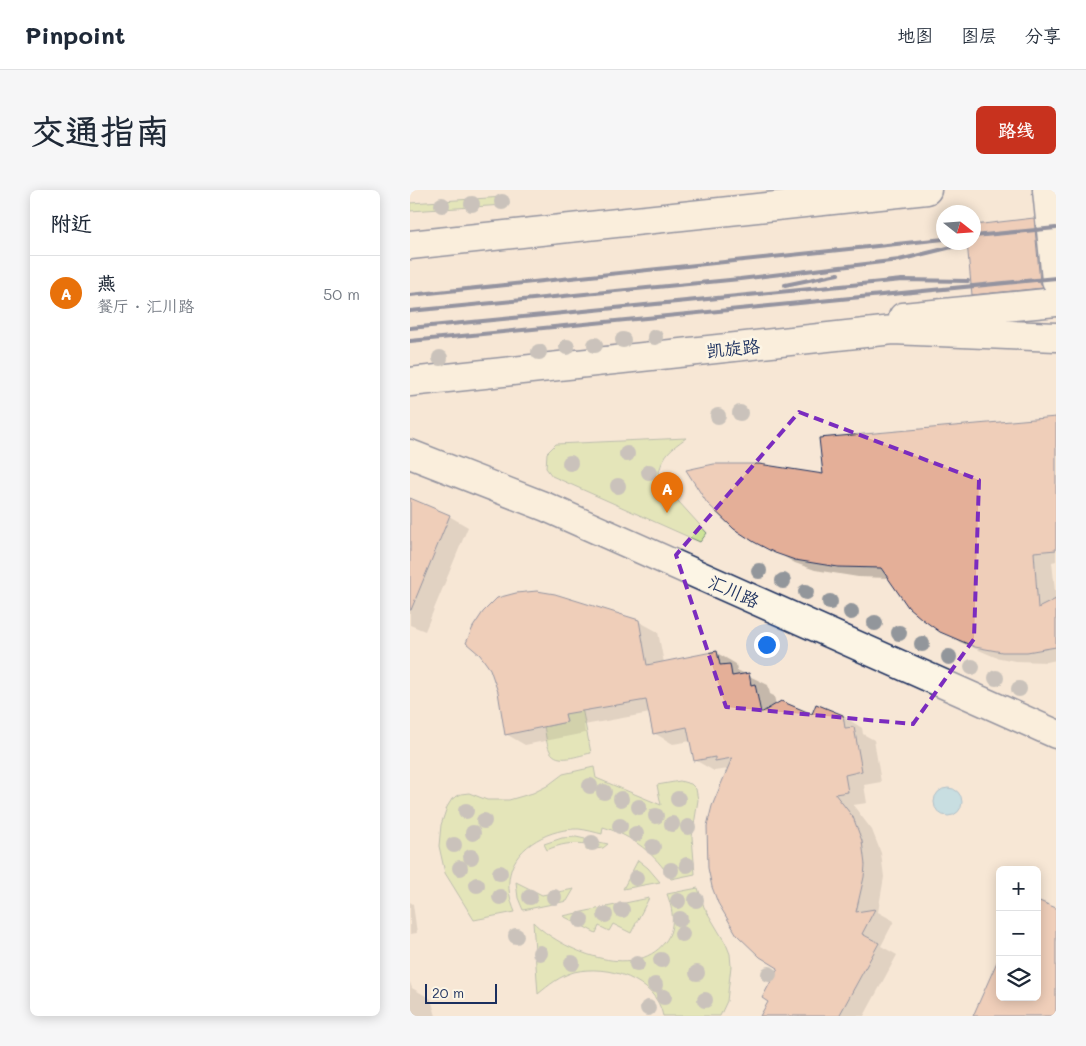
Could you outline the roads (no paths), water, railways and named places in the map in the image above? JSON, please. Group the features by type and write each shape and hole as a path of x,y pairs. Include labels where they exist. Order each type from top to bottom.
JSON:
{"street":[{"path":"410,245 927,190"},
{"path":"1047,190 1056,280"},
{"path":"410,363 1056,302"},
{"name":"凯旋路","path":"410,382 893,330 1056,337"},
{"name":"汇川路","path":"410,454 546,507 1056,734"}],"water":[{"path":"948,788 958,792 962,802 958,812 948,816 938,812 934,802 938,792"}],"railway":[{"path":"981,235 1056,228"},
{"path":"410,295 936,240"},
{"path":"410,311 740,279 899,260 940,250"},
{"path":"785,285 838,274"},
{"path":"410,341 1056,278"},
{"path":"410,328 902,280 968,281"}],"place":[{"name":"燕","path":"667,513"}]}
